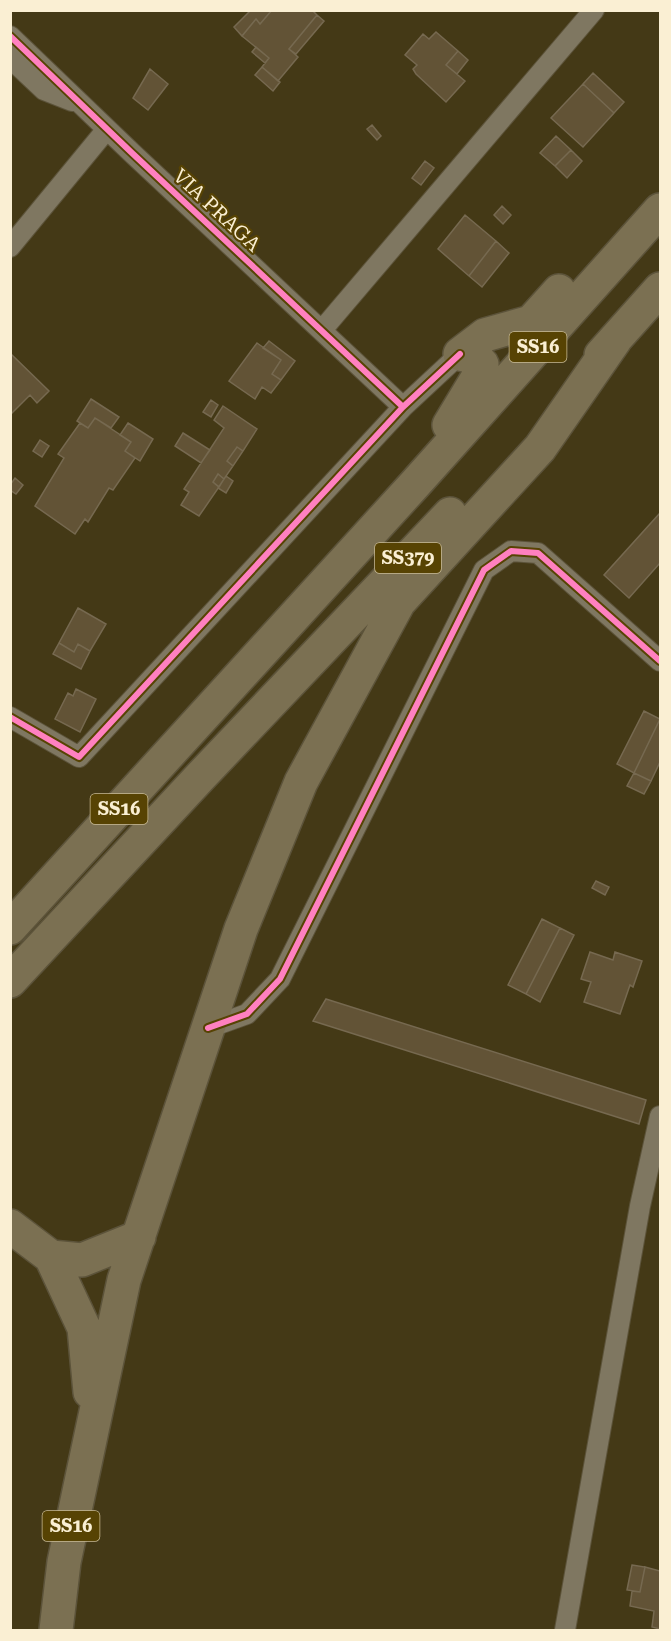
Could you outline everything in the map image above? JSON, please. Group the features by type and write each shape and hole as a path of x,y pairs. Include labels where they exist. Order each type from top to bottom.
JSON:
{"highway":[{"name":"SS16","path":"415,484 660,210"},
{"path":"460,354 485,335 531,322 578,271 634,240"},
{"name":"SS16","path":"56,1630 64,1562 124,1280 241,929 301,782 399,602 540,448 615,340 660,290"},
{"name":"SS379","path":"10,981 201,776 615,340"},
{"path":"415,484 478,377 482,364 474,357 460,354"},
{"name":"SS379","path":"227,690 415,484"},
{"name":"SS16","path":"10,928 227,690"},
{"path":"10,1226 51,1257 84,1328 93,1423"},
{"path":"51,1257 82,1260 138,1237"}],"street":[{"path":"322,330 594,10"},
{"name":"VIA PRAGA","path":"10,36 403,407"},
{"name":"VIA PRAGA","path":"10,58 44,90 83,106"},
{"path":"10,247 107,129"},
{"path":"10,717 79,757 403,407 460,354"},
{"path":"208,1028 247,1014 280,979 484,570 511,551 538,553 660,661"},
{"path":"565,1630 640,1206 660,1116"}],"building":[{"path":"251,10 272,10 260,24 256,19 242,36 234,27"},
{"path":"272,10 315,10 317,15 289,49 298,57 278,81 262,67 269,58 242,36 256,19 260,24"},
{"path":"317,15 324,21 296,54 289,49"},
{"path":"436,32 458,51 446,65 465,81 446,102 416,74 413,69 417,65 405,55 423,34 429,39"},
{"path":"256,47 269,58 265,63 252,52"},
{"path":"458,51 468,60 457,74 446,65"},
{"path":"262,67 280,82 273,91 255,75"},
{"path":"150,69 168,84 148,110 133,98"},
{"path":"593,73 624,102 614,113 583,84"},
{"path":"583,84 614,113 583,147 551,118"},
{"path":"372,125 381,136 377,140 367,129"},
{"path":"556,136 571,150 555,166 540,153"},
{"path":"571,150 582,161 567,178 555,166"},
{"path":"425,161 434,168 421,185 412,178"},
{"path":"502,206 511,215 503,224 494,215"},
{"path":"465,215 496,241 469,276 438,249"},
{"path":"496,241 509,253 482,287 469,276"},
{"path":"269,341 295,361 281,380 272,374 281,360 263,348"},
{"path":"257,343 281,360 272,374 281,380 271,393 262,387 255,399 229,381"},
{"path":"10,353 49,391 37,403 30,395 10,415"},
{"path":"91,399 119,417 111,428 95,418 88,428 77,421"},
{"path":"211,400 218,405 211,417 203,412"},
{"path":"223,406 257,429 243,451 237,447 227,461 233,466 224,479 218,474 213,482 219,487 199,516 181,505 189,492 184,489 224,428 214,420"},
{"path":"95,418 131,442 125,451 135,458 113,490 109,488 88,522 85,519 75,534 35,506 64,458 58,454 80,423 88,428"},
{"path":"128,423 153,439 140,461 125,451 131,442 120,435"},
{"path":"183,433 210,450 201,463 175,446"},
{"path":"40,440 49,446 42,457 33,451"},
{"path":"237,447 243,451 233,466 227,461"},
{"path":"218,474 224,479 219,487 213,482"},
{"path":"226,476 233,481 226,493 218,488"},
{"path":"15,478 23,485 16,494 10,490 10,485"},
{"path":"660,513 660,563 629,598 604,575"},
{"path":"78,608 106,624 90,651 78,644 74,652 59,643"},
{"path":"59,643 74,652 78,644 90,651 81,669 53,654"},
{"path":"76,689 96,699 80,732 55,719 68,693 73,696"},
{"path":"644,711 660,719 634,773 617,764"},
{"path":"660,719 660,762 651,781 634,773"},
{"path":"634,773 651,781 644,794 627,786"},
{"path":"596,881 609,887 605,895 592,888"},
{"path":"542,919 560,928 526,994 508,985"},
{"path":"560,928 574,935 540,1002 526,994"},
{"path":"590,952 613,960 615,952 642,961 633,987 630,985 620,1014 584,1002 591,982 581,979"},
{"path":"326,999 646,1100 639,1124 313,1021"},
{"path":"632,1565 645,1567 640,1592 627,1590"},
{"path":"645,1567 660,1571 660,1629 652,1627 654,1611 630,1606 632,1591 640,1592"}],"cycle path":[{"path":"10,36 403,407"},
{"path":"10,717 79,757 403,407 460,354"},
{"path":"208,1028 247,1014 280,979 484,570 511,551 538,553 660,661"}]}
